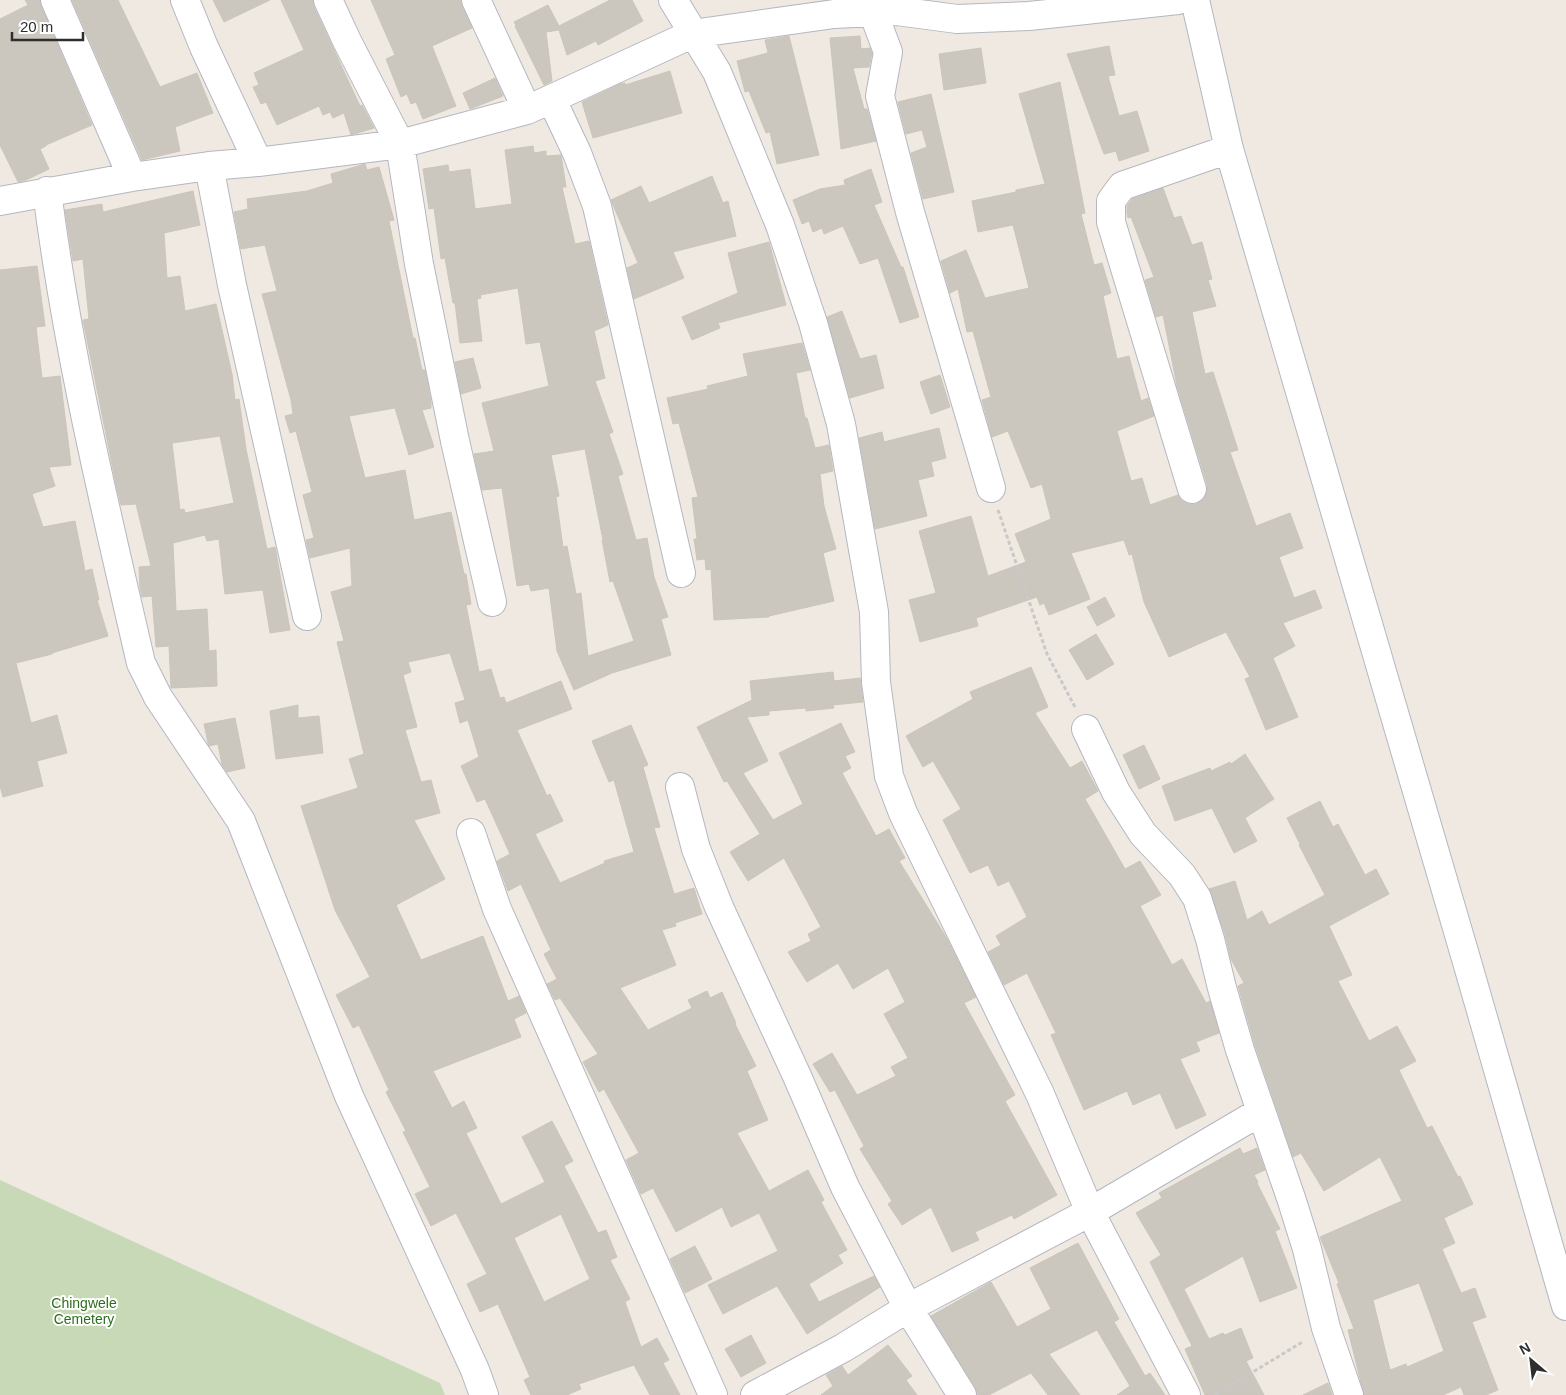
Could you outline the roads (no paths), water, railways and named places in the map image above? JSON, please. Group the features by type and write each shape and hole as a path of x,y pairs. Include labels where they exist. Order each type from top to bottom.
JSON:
{"street":[{"path":"55,0 132,177"},
{"path":"185,0 204,47 258,162"},
{"path":"328,0 400,144 419,264 454,441 492,602"},
{"path":"476,0 528,110"},
{"path":"673,0 692,34 717,72 780,225 813,323 842,424 874,612 876,682 889,776 903,813 1040,1094 1090,1212 1186,1395"},
{"path":"0,201 47,191 209,166 258,162 400,144 528,110 692,34 834,14 897,11 957,19 1029,16 1178,0"},
{"path":"1194,0 1228,149 1566,1306"},
{"path":"873,12 888,52 880,96 910,212 991,488"},
{"path":"552,100 577,153 596,206 681,573"},
{"path":"1192,488 1111,222 1111,201 1122,186 1228,149"},
{"path":"209,166 232,285 307,616"},
{"path":"47,191 56,261 74,361 141,663 158,697 241,821 349,1096 475,1370 484,1395"},
{"path":"1086,728 1116,792 1143,834 1182,875 1197,898 1240,1050 1301,1230 1326,1328 1349,1395"},
{"path":"680,788 696,849 719,907 797,1076 845,1187 908,1308 962,1395"},
{"path":"471,833 497,909 713,1395"},
{"path":"755,1395 843,1348 908,1308 1090,1212 1260,1112"}],"park label":[{"name":"Chingwele Cemetery","path":"84,1312"}]}
